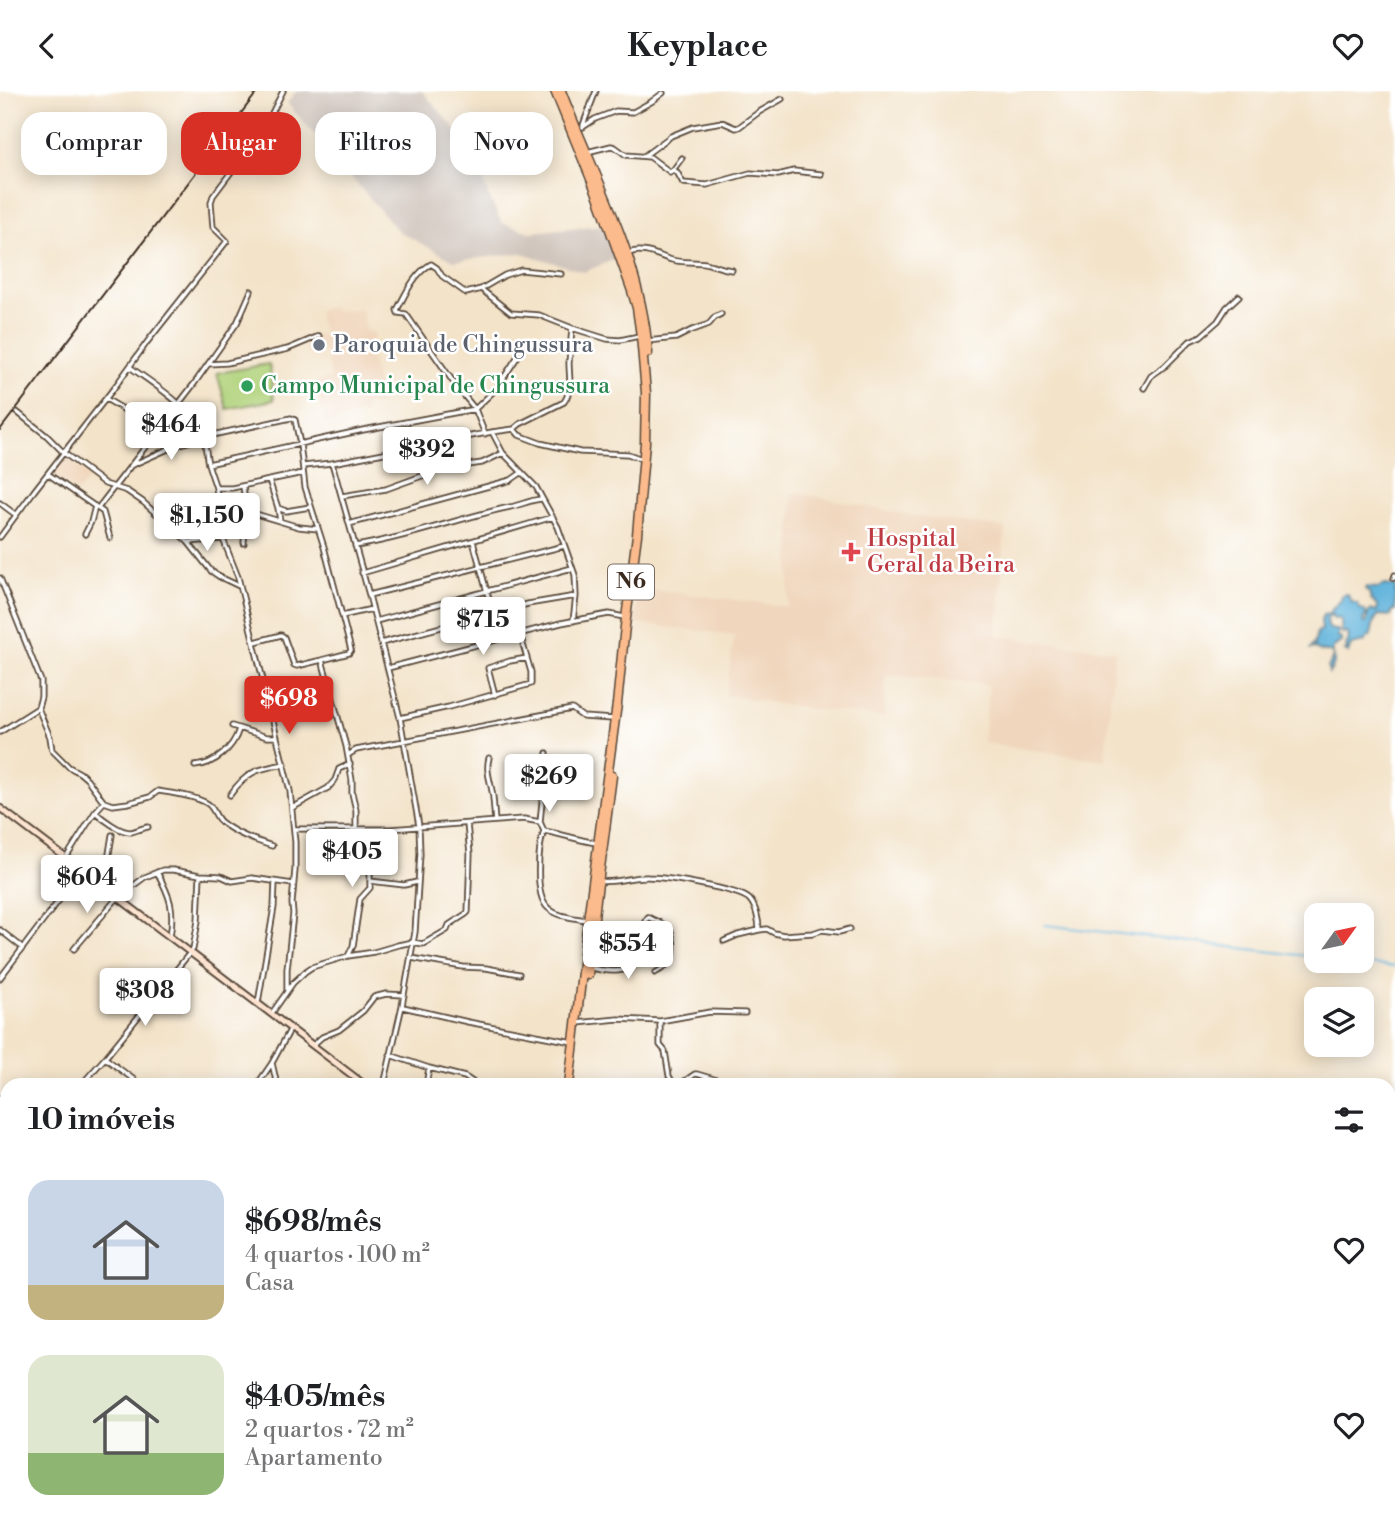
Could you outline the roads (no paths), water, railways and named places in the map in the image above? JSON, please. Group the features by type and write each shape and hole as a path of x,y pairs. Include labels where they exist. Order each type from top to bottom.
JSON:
{"highway":[{"name":"N6","path":"555,91 577,130 598,196 624,255"},
{"name":"N6","path":"561,91 587,152 624,255 644,338 650,393 648,465 623,694 594,932 572,1078"},
{"name":"N6","path":"572,1078 580,1023 588,920 636,548 644,459 644,338"}],"street":[{"path":"0,537 227,241 212,224 212,199 265,127 283,91"},
{"path":"577,130 596,91"},
{"path":"577,130 615,111 633,112 663,93"},
{"path":"644,156 671,136 693,127 722,123 739,127 782,99"},
{"path":"587,152 611,146 626,155 644,156 655,160 670,172 677,172 683,183 706,185 750,173 778,175 794,171 821,174"},
{"path":"673,170 682,158"},
{"path":"624,255 642,251 672,260 706,263 732,270"},
{"path":"485,434 475,409 405,314 398,313 397,310 413,281 431,264 461,291 469,293 521,269 562,274"},
{"path":"481,289 511,313 539,315 607,339 677,338 709,324 721,314"},
{"path":"85,534 96,507 114,487 237,323 251,291"},
{"path":"1144,388 1150,376 1218,321 1224,310 1239,296"},
{"path":"303,466 514,429 520,423 564,402 567,397 570,389 572,328"},
{"path":"208,364 226,363 288,349 319,336"},
{"path":"208,464 475,409 497,388 519,356"},
{"path":"130,367 178,403 203,437 216,488 223,539 237,572 255,642 285,764 294,828 293,913 287,991"},
{"path":"106,399 138,419"},
{"path":"17,412 105,484 133,494 188,542 211,571 241,588"},
{"path":"130,465 203,437 295,419 303,481 350,652 294,665 281,635 255,642"},
{"path":"514,429 519,435 540,443 580,452 628,454 644,459"},
{"path":"492,432 503,453 533,484 553,517 575,575 573,621"},
{"path":"342,496 386,489 441,469 482,463 503,453"},
{"path":"332,463 400,718 419,826 416,923 402,1006 385,1078"},
{"path":"216,488 243,486 303,473"},
{"path":"349,524 511,480 522,473"},
{"path":"48,474 104,515 110,538"},
{"path":"269,480 280,521"},
{"path":"243,486 246,511 244,543"},
{"path":"355,546 393,539 490,510 541,499"},
{"path":"0,503 16,515"},
{"path":"278,508 286,511 311,507"},
{"path":"246,511 318,530"},
{"path":"362,573 553,517"},
{"path":"188,542 223,539"},
{"path":"473,541 493,614"},
{"path":"369,595 564,547"},
{"path":"376,621 572,568"},
{"path":"0,578 41,681 38,708 50,737 52,750 69,767 87,779 104,802 113,805 128,803 150,797 158,791 175,794 208,804 217,818 233,830 272,846"},
{"path":"1,596 8,598"},
{"path":"381,643 528,604 576,596"},
{"path":"342,616 372,609"},
{"path":"388,668 573,621 609,614 626,618"},
{"path":"400,718 531,684 531,672 520,633"},
{"path":"495,695 488,668 527,658"},
{"path":"322,660 350,764 356,829"},
{"path":"0,732 38,708"},
{"path":"348,755 356,750 572,709 583,717 615,719"},
{"path":"232,726 267,737 277,737"},
{"path":"195,766 206,765 226,751 239,729"},
{"path":"346,746 356,750"},
{"path":"547,753 540,823 544,831 538,858 543,901 547,907 558,913 588,920"},
{"path":"489,758 488,773 495,821"},
{"path":"230,795 239,783 257,769 285,764"},
{"path":"292,808 328,788 339,769 350,764"},
{"path":"66,858 104,802"},
{"path":"0,808 356,1078"},
{"path":"95,812 125,832 148,827"},
{"path":"294,828 372,829 531,820 540,823"},
{"path":"272,1013 299,976 312,967 413,942 423,944 447,930 449,925 468,912 470,853 467,824"},
{"path":"348,956 353,946 360,899 370,888 372,829"},
{"path":"544,831 598,843"},
{"path":"96,881 108,860 112,835"},
{"path":"0,978 82,870"},
{"path":"74,949 118,897 133,884 157,872 173,870 220,876 232,881 252,878 294,884"},
{"path":"157,872 170,898 170,936"},
{"path":"87,1078 195,945 200,875"},
{"path":"599,881 614,882 648,877 694,883 727,891 748,898 759,930"},
{"path":"370,881 404,885 417,882"},
{"path":"258,1003 274,907 275,882"},
{"path":"589,968 620,971 634,965 645,949 641,938 649,918 671,930 674,946 673,958 656,973"},
{"path":"724,941 767,929 784,935 850,929"},
{"path":"0,930 23,948"},
{"path":"594,932 641,938"},
{"path":"645,949 673,952"},
{"path":"411,958 519,974"},
{"path":"313,1045 322,1037 337,1032 363,1011 374,997 386,994 404,995"},
{"path":"402,1006 468,1022 575,1042"},
{"path":"580,1023 618,1019 660,1021 699,1013 745,1013"},
{"path":"660,1021 660,1045 665,1051 670,1078"},
{"path":"262,1078 291,1028"},
{"path":"390,1055 466,1078"},
{"path":"105,1058 131,1078"},
{"path":"272,1063 275,1078"},
{"path":"427,1078 429,1068"},
{"path":"689,1078 697,1073 712,1078"}],"water":[{"path":"1383,585 1395,586 1395,610 1391,616 1376,617 1370,637 1364,642 1351,645 1348,653 1345,651 1349,635 1347,632 1343,634 1342,621 1334,619 1332,615 1327,618 1328,627 1338,630 1337,636 1341,639 1333,648 1334,664 1329,673 1332,653 1319,651 1315,647 1309,650 1314,644 1317,632 1322,630 1323,615 1329,614 1342,595 1347,594 1352,602 1365,610 1363,620 1366,623 1371,610 1376,612 1378,607 1365,589"}],"waterway":[{"path":"1045,925 1304,956"},
{"path":"1374,965 1395,967"}],"railway":[{"path":"0,430 258,91"}],"place":[{"name":"Paroquia de Chingussura","path":"319,345"},
{"name":"Campo Municipal de Chingussura","path":"247,386"},
{"name":"Hospital Geral da Beira","path":"851,552"}]}
